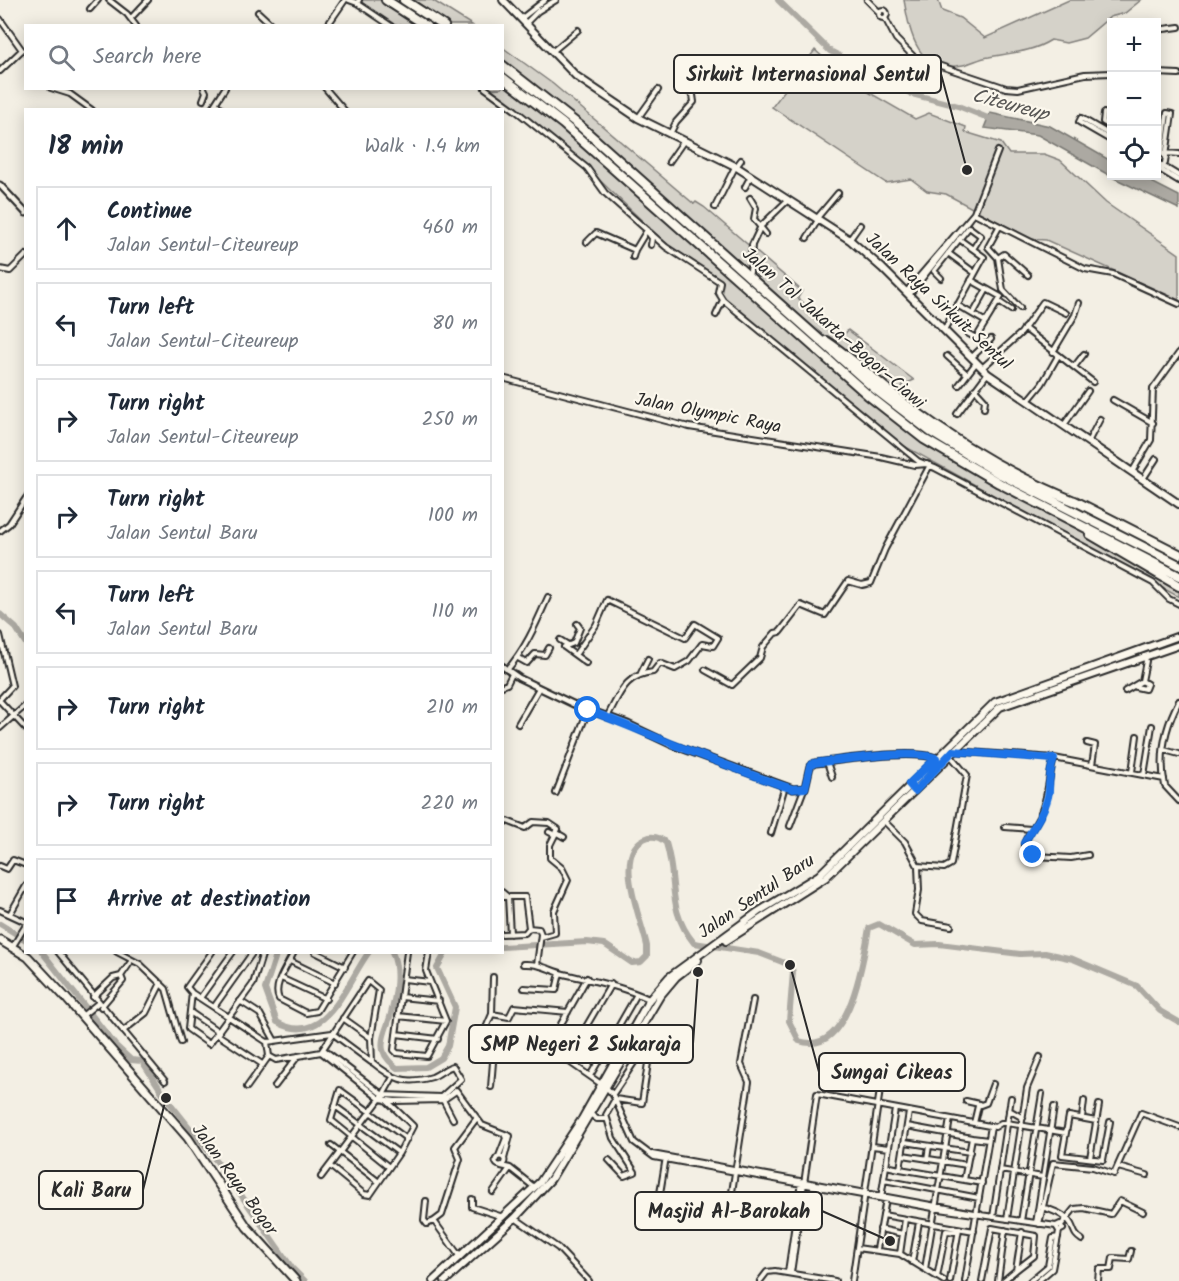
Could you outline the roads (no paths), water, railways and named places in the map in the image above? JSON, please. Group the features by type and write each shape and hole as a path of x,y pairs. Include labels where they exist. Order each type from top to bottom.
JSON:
{"highway":[{"path":"386,0 423,24"},
{"path":"404,0 441,24"},
{"name":"Jalan Tol Jakarta–Bogor–Ciawi","path":"504,68 580,126 875,389 931,432 1000,474 1179,565"},
{"name":"Jalan Tol Jakarta–Bogor–Ciawi","path":"504,79 563,124 892,414 961,461 1179,576"},
{"path":"807,329 845,353 909,407 970,447 1179,554"},
{"path":"1073,521 1101,543 1179,586"},
{"name":"Jalan Raya Bogor","path":"0,942 16,940 24,949"},
{"name":"Jalan Raya Bogor","path":"0,942 26,960 44,978 186,1142 243,1229 291,1281"},
{"name":"Jalan Raya Bogor","path":"28,954 84,1014 188,1138 247,1227 296,1281"}],"main road":[{"name":"Jalan Raya Sirkuit Sentul","path":"502,0 576,76 638,118 736,166 850,240 985,371 1027,402 1179,504"},
{"name":"Jalan Sentul Baru","path":"445,1281 515,1218 550,1179 624,1050 649,999 669,977 819,875 909,784 995,702 1179,636"},
{"name":"Jalan Sentul Baru","path":"741,928 816,885 1000,707 1179,645"},
{"path":"909,784 915,791"},
{"path":"903,790 909,797"},
{"name":"Jalan Sentul Baru","path":"624,1050 664,990 695,960"},
{"name":"Jalan Sentul Baru","path":"433,1281 535,1188 566,1149"},
{"path":"470,1248 475,1254"},
{"path":"460,1257 466,1262"}],"street":[{"path":"90,9 98,0"},
{"path":"109,0 131,18 135,24"},
{"path":"131,18 148,0"},
{"path":"329,24 347,0 358,1 388,24"},
{"path":"524,21 545,0"},
{"path":"541,6 556,0"},
{"path":"867,0 880,13 880,16 885,18 896,39 914,57 1006,88 1018,89 1085,74 1107,73"},
{"path":"258,12 271,24"},
{"path":"0,19 24,49"},
{"path":"1161,29 1179,27"},
{"path":"552,52 578,30"},
{"path":"0,71 19,54 21,47"},
{"path":"1161,73 1179,74"},
{"path":"57,90 70,94 89,108"},
{"path":"203,100 207,90"},
{"path":"212,108 222,90"},
{"path":"327,90 342,108"},
{"path":"488,90 587,168 605,193 652,237 651,245"},
{"path":"638,118 658,90"},
{"path":"669,135 676,122 694,102 693,95 687,91"},
{"path":"216,103 220,108"},
{"path":"1104,113 1103,122 1110,126"},
{"path":"1167,113 1172,114 1161,162 1167,113"},
{"path":"1107,132 1081,118 1079,122 1107,138"},
{"path":"669,162 683,142"},
{"path":"907,293 974,213 998,151"},
{"path":"1161,162 1179,154"},
{"path":"715,207 741,160"},
{"path":"1161,162 1179,176"},
{"path":"1161,162 1179,181"},
{"path":"745,187 751,176"},
{"path":"0,185 24,211"},
{"path":"807,238 817,219 838,193"},
{"path":"750,198 756,208 754,219 766,234"},
{"path":"750,272 752,245 763,223 780,210 788,200"},
{"path":"974,213 1085,269 1113,274 1179,304"},
{"path":"850,240 860,225"},
{"path":"999,227 988,247 998,258 1003,290 1020,308"},
{"path":"941,278 934,271 959,239 971,228 981,236 973,249"},
{"path":"633,257 634,250 646,231"},
{"path":"646,231 666,247 721,282"},
{"path":"587,242 596,233 634,250"},
{"path":"943,331 984,258 959,239"},
{"path":"948,253 975,273"},
{"path":"998,258 1005,255 1028,274"},
{"path":"0,269 10,271 24,257"},
{"path":"726,279 721,282 718,292 723,300 918,461 912,464"},
{"path":"967,333 976,338 1001,296 971,280"},
{"path":"973,314 987,289"},
{"path":"716,315 723,300"},
{"path":"999,302 1011,310"},
{"path":"957,414 985,371 1024,328 1042,302 1066,313"},
{"path":"1053,352 1075,315 1079,303"},
{"path":"957,305 986,322"},
{"path":"1024,328 1093,382"},
{"path":"959,385 973,361 991,339"},
{"path":"1132,472 1149,445 1153,423 1153,389 1179,353"},
{"path":"1074,367 1083,354"},
{"path":"947,356 967,374"},
{"path":"1027,402 1042,384 1058,356"},
{"name":"Jalan Olympic Raya","path":"504,379 689,427 929,465"},
{"path":"975,389 985,400 984,408"},
{"path":"1064,426 1088,391"},
{"path":"1113,400 1153,423"},
{"path":"1088,442 1100,419"},
{"path":"1142,480 1156,459"},
{"name":"Jalan Olympic Raya","path":"918,461 1153,584 1169,599 1179,604"},
{"path":"705,670 732,685 760,658 766,642 775,633 780,632 801,605 825,615 848,581 862,585 872,584 885,549 929,465"},
{"path":"0,531 9,524 24,501"},
{"path":"504,685 507,684 507,670 528,644 532,627 548,597"},
{"path":"575,655 596,625 607,600 685,638 695,624 717,636 714,645 702,643 689,662 674,669 661,663 653,672 640,673"},
{"path":"577,624 580,629 573,643 563,646 586,663"},
{"path":"0,635 12,686 0,700 24,727"},
{"path":"560,640 569,645"},
{"path":"518,658 526,663 536,653 546,654 549,648"},
{"path":"1125,691 1142,681 1146,661 1144,656"},
{"path":"607,717 624,687 640,673 648,659"},
{"path":"507,670 539,688 670,744 785,786 804,789"},
{"path":"518,724 539,688"},
{"path":"1179,701 1167,726 1164,750 1165,786 1179,801"},
{"path":"0,728 24,707"},
{"path":"556,793 588,710"},
{"path":"1144,775 1152,726"},
{"path":"1132,772 1137,736"},
{"path":"1087,743 1095,744 1092,765"},
{"path":"1164,750 1179,754"},
{"path":"951,753 1054,759 1164,779"},
{"path":"918,866 944,868 951,864 967,775 951,753"},
{"path":"790,826 812,764 885,757 936,758"},
{"path":"1054,759 1040,816 1024,843 1033,855 1071,858 1088,855"},
{"path":"827,762 832,777"},
{"path":"771,833 785,786"},
{"path":"504,820 525,828 533,822 549,823 556,827 556,834 550,845 551,860 562,868 568,880 554,911 555,933 541,938"},
{"path":"883,821 905,842 918,866 919,890 915,914 922,921 951,926"},
{"path":"1005,827 1031,829"},
{"path":"549,832 564,837"},
{"path":"0,866 8,869 13,860 24,864"},
{"path":"10,914 24,890"},
{"path":"504,934 510,934 525,933 529,928 525,897 504,895 510,934"},
{"path":"0,910 24,923"},
{"path":"16,940 24,927"},
{"path":"529,928 539,929 541,938 537,965"},
{"path":"60,954 165,1081"},
{"path":"121,954 140,964 161,983 170,997 181,1042"},
{"path":"210,954 187,985 192,993 266,1041 332,1033 392,1079 408,1080 433,1076 453,1066 461,1079 455,1089 442,1098 395,1101 383,1098"},
{"path":"200,998 232,954"},
{"path":"214,1007 252,954"},
{"path":"192,993 187,1025 195,1036 209,1044 253,984 261,954"},
{"path":"293,954 276,990 278,997 304,1012 317,1011 352,954"},
{"path":"319,954 345,967"},
{"path":"407,954 394,1050 397,1053 428,1055 446,1022 426,971"},
{"path":"424,981 429,954"},
{"path":"290,961 335,983"},
{"path":"93,997 113,978 121,976 130,963"},
{"path":"523,964 552,968 560,973 611,984 649,999"},
{"path":"524,988 556,990 560,973"},
{"path":"84,1014 100,1005 119,986 123,981 121,976"},
{"path":"491,1087 493,1062 482,1043 482,1037 492,1014 494,977"},
{"path":"282,978 326,999"},
{"path":"587,978 548,1047 604,1086 614,1097 634,1142 650,1154 865,1195 1056,1226 1062,1224 1070,1212 1079,1208 1111,1214"},
{"path":"404,979 431,982"},
{"path":"271,1032 266,1041 269,1056 276,1060 322,1050 366,981 378,988 371,1038 372,1062"},
{"path":"123,1031 146,1013 161,983"},
{"path":"566,1061 611,984"},
{"path":"590,1076 637,994"},
{"path":"401,997 439,1001"},
{"path":"730,1205 749,1082 741,1064 753,1000"},
{"path":"240,1001 260,1014 275,1041"},
{"path":"492,1014 509,1017 514,1007 568,1012"},
{"path":"190,1012 262,1064"},
{"path":"398,1016 446,1022"},
{"path":"343,1018 371,1038"},
{"path":"396,1034 438,1039"},
{"path":"609,1160 624,1176 634,1172 617,1146 605,1119 614,1097 652,1036 642,1103 614,1097"},
{"path":"611,1041 624,1050"},
{"path":"322,1050 394,1107 413,1125 399,1153 370,1195 364,1194 330,1166"},
{"path":"247,1087 269,1056"},
{"path":"275,1086 298,1056"},
{"path":"1007,1219 1029,1081 1040,1057"},
{"path":"852,1281 882,1076"},
{"path":"321,1177 383,1098 392,1079"},
{"path":"966,1101 979,1105 986,1103 993,1084"},
{"path":"389,1167 331,1120 341,1089 407,1139"},
{"path":"455,1089 476,1119 488,1129 504,1134 510,1139 501,1166"},
{"path":"790,1273 817,1094 991,1126 1007,1124 1066,1133"},
{"path":"1021,1221 1042,1094"},
{"path":"383,1098 442,1098"},
{"path":"442,1098 453,1119"},
{"path":"993,1217 1011,1098"},
{"path":"394,1107 395,1101"},
{"path":"1082,1118 1084,1101"},
{"path":"974,1123 979,1105"},
{"path":"1090,1158 1099,1105"},
{"path":"335,1106 399,1153"},
{"path":"1038,1223 1054,1107"},
{"path":"877,1249 883,1215 884,1180 895,1109"},
{"path":"1009,1110 1023,1118"},
{"path":"900,1169 909,1112"},
{"path":"1038,1223 1053,1162 1093,1167 1112,1174 1118,1167 1140,1113 1179,1126"},
{"path":"1096,1121 1069,1116 1062,1156 1103,1160 1110,1122"},
{"path":"586,1118 605,1119"},
{"path":"426,1201 424,1220 426,1224 442,1215 460,1159 454,1148 476,1119"},
{"path":"925,1269 950,1119"},
{"path":"907,1126 988,1140"},
{"path":"965,1281 991,1126"},
{"path":"504,1134 506,1139 495,1162 510,1168"},
{"path":"964,1180 972,1138"},
{"path":"904,1142 970,1152"},
{"path":"331,1145 379,1182"},
{"path":"872,1146 889,1148"},
{"path":"927,1159 929,1146"},
{"path":"902,1155 967,1165"},
{"path":"498,1157 504,1159 510,1168 535,1188"},
{"path":"664,1221 656,1218 666,1157"},
{"path":"886,1166 982,1183"},
{"path":"1118,1167 1147,1175"},
{"path":"493,1192 510,1168"},
{"path":"1000,1170 1043,1177"},
{"path":"884,1180 979,1197"},
{"path":"472,1199 472,1207 504,1218"},
{"path":"1112,1221 1111,1214 1120,1201 1143,1212"},
{"path":"1041,1207 1066,1219 1072,1225 1073,1233 1082,1240"},
{"path":"883,1215 958,1230"},
{"path":"515,1218 558,1248 589,1281"},
{"path":"900,1254 905,1219"},
{"path":"434,1221 460,1257"},
{"path":"912,1262 920,1222"},
{"path":"1030,1281 1051,1271 1051,1261 1059,1231 1063,1229 1062,1224"},
{"path":"1056,1226 1059,1231"},
{"path":"982,1281 989,1232 992,1228 1036,1236 1031,1260 1005,1279 1000,1270"},
{"path":"880,1230 903,1234"},
{"path":"950,1281 958,1230"},
{"path":"998,1281 1005,1230"},
{"path":"937,1277 946,1231 974,1231"},
{"path":"1016,1270 1022,1232"},
{"path":"857,1248 900,1254 944,1281"},
{"path":"1098,1281 1099,1269 1111,1269 1113,1258 1130,1258 1131,1251"},
{"path":"760,1281 770,1271 835,1281"}],"waterway":[{"name":"Citeureup","path":"778,0 830,51 912,94 958,106 993,120"},
{"path":"0,614 16,628 24,641"},
{"path":"504,947 587,942 604,944 632,963 641,962 647,956 647,946 629,870 631,855 637,844 649,837 654,837 666,843 676,906 685,930 694,943 759,953 790,965 793,972 789,1021 799,1041 816,1042 830,1035 842,1022 857,983 869,928 879,924 915,945 939,944 1020,954 1045,953 1073,959 1137,986 1160,1011 1179,1022"},
{"path":"0,924 24,939"},
{"path":"44,954 116,1046 131,1060 142,1061 166,1098 225,1172 292,1268 305,1281"},
{"path":"276,954 265,989 277,1022 294,1028 309,1027 322,1020 343,994 368,954"},
{"path":"393,954 397,974 396,990 382,1045 387,1058 397,1068 426,1067 441,1058 448,1046 455,1007 437,968 445,954"}],"tunnel":[{"path":"726,279 735,276"}],"place":[{"name":"Sirkuit Internasional Sentul","path":"967,170"},
{"name":"Sungai Cikeas","path":"790,965"},
{"name":"SMP Negeri 2 Sukaraja","path":"698,972"},
{"name":"Kali Baru","path":"166,1098"},
{"name":"Masjid Al-Barokah","path":"890,1241"}]}
